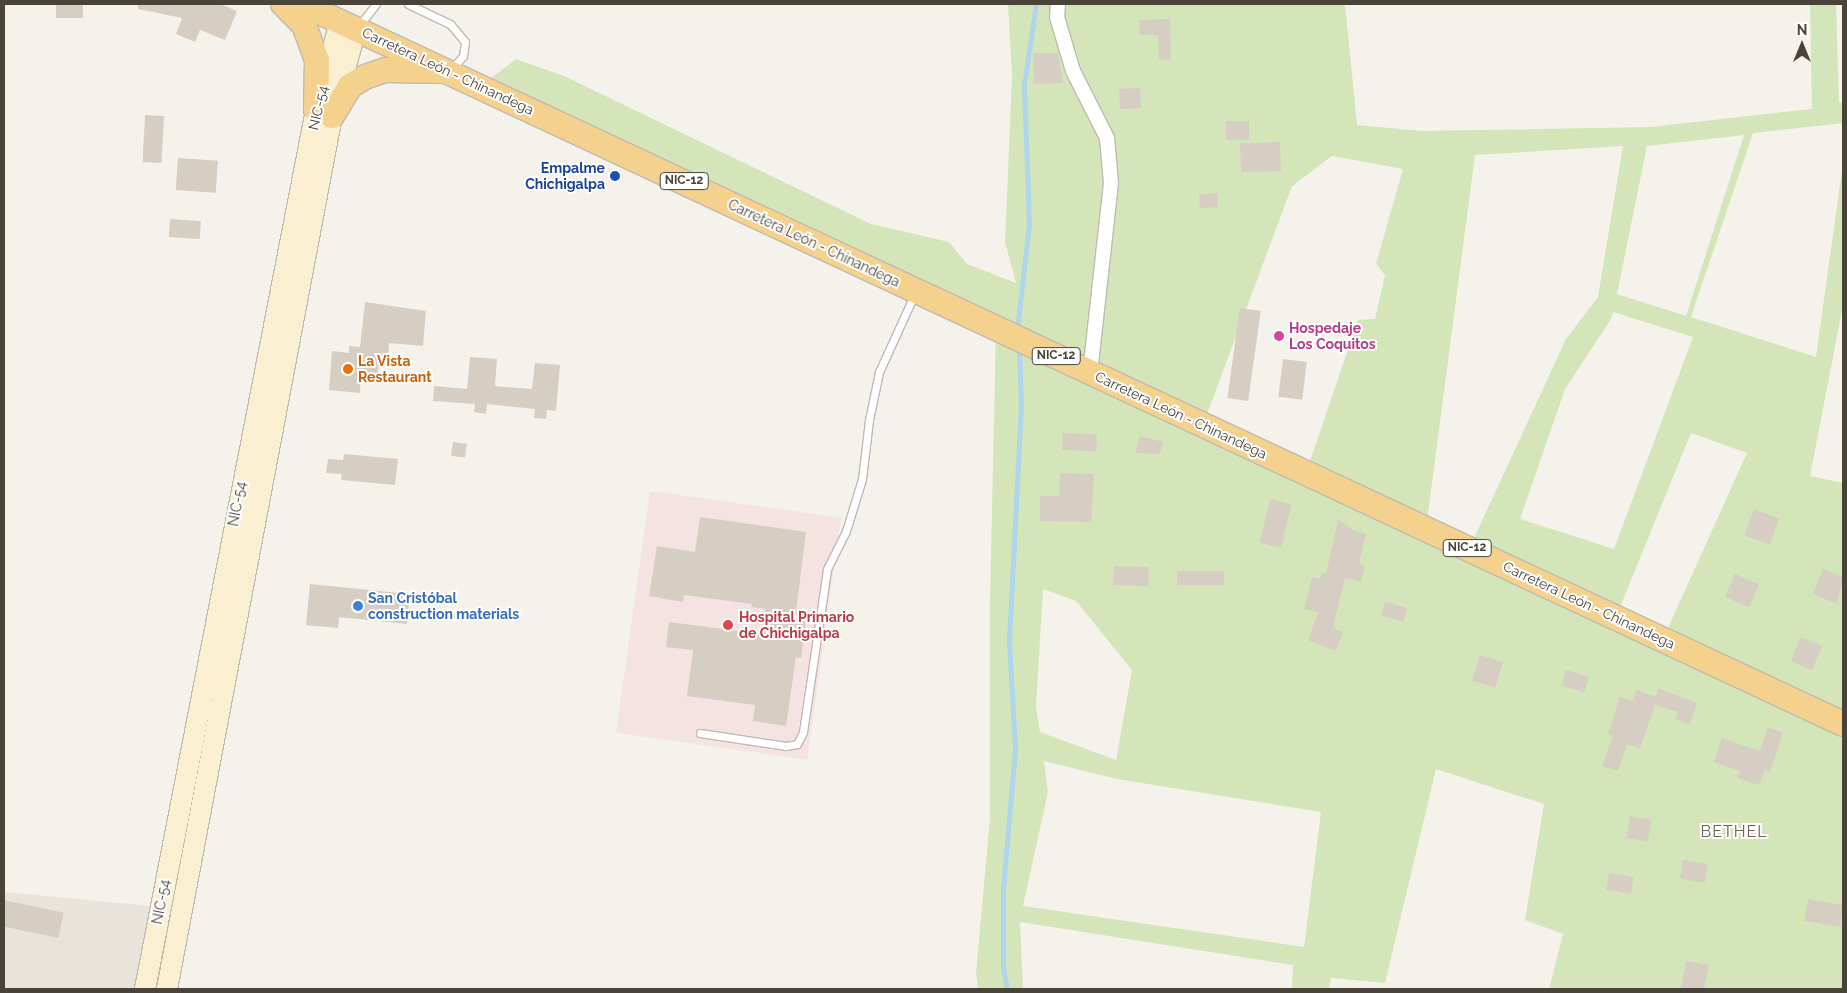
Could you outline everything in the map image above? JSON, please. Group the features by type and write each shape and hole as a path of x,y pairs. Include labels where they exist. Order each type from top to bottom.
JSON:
{"highway":[{"path":"282,4 304,24 317,61 324,113"},
{"name":"Carretera León - Chinandega","path":"302,4 450,71 1016,338 1843,724"},
{"path":"324,113 350,86 365,77 385,70 450,71"}],"main road":[{"name":"NIC-54","path":"145,989 233,526 324,113 348,26"},
{"name":"NIC-54","path":"169,981 254,529 324,113"},
{"path":"233,526 254,529"},
{"path":"187,764 209,768"},
{"path":"148,968 169,981"}],"street":[{"path":"1058,4 1058,17 1073,71 1106,138 1111,183 1090,372"}],"lane":[{"path":"348,26 376,4"},
{"path":"408,4 450,24 465,42 463,56 450,71"},
{"path":"700,733 786,746 797,744 803,732 827,569 846,531 862,479 869,420 879,372 917,291"}],"shaded area":[{"name":"Hospital Primario de Chichigalpa","path":"650,491 841,518 807,759 616,733"},
{"path":"4,892 151,906 135,989 4,989"}],"green space":[{"name":"BETHEL","path":"1008,4 1345,4 1357,125 1423,131 1651,127 1812,109 1810,4 1836,4 1839,102 1843,104 1843,123 1753,133 1691,317 1816,357 1843,163 1843,305 1810,476 1843,483 1843,989 1549,989 1563,934 1525,920 1544,804 1436,769 1385,983 1331,978 1329,989 1292,989 1293,965 1020,922 1023,989 978,989 976,973 990,818 990,601 996,329 481,86 516,59 564,76 871,224 949,242 967,264 1016,283 1005,242 1012,75","holes":["1744,135 1686,316 1617,294 1647,146","1623,146 1598,297 1566,339 1469,549 1426,529 1475,155","1332,156 1403,169 1376,264 1385,275 1375,319 1358,320 1306,473 1203,425 1292,186","1613,312 1693,337 1614,549 1520,519 1565,389 1611,319","1691,433 1747,453 1663,639 1616,617","1043,589 1076,601 1132,670 1116,760 1040,732 1036,707","1044,761 1117,779 1321,812 1304,947 1023,906 1048,792"]}],"building":[{"path":"56,4 83,4 83,18 56,18"},
{"path":"138,4 220,4 237,11 225,40 200,30 195,42 176,34 182,18 138,9"},
{"path":"1170,19 1171,60 1159,60 1158,35 1140,35 1139,20"},
{"path":"1033,53 1058,53 1063,83 1034,84"},
{"path":"1140,88 1141,108 1120,109 1119,89"},
{"path":"145,115 164,116 162,163 143,162"},
{"path":"1226,121 1249,121 1249,140 1226,140"},
{"path":"1280,142 1281,171 1241,172 1240,143"},
{"path":"178,158 218,161 216,193 176,190"},
{"path":"1217,193 1218,207 1200,208 1199,194"},
{"path":"170,219 201,221 200,239 169,237"},
{"path":"365,302 426,311 423,346 389,343 388,361 379,360 378,375 361,373 360,393 329,390 332,351 349,353 349,346 360,347"},
{"path":"1240,308 1261,311 1248,401 1227,398"},
{"path":"470,357 497,359 495,386 504,387 532,389 535,363 560,365 556,411 547,410 546,419 534,418 535,409 487,404 486,414 474,412 475,404 433,401 434,386 467,389"},
{"path":"1283,359 1307,362 1302,400 1278,397"},
{"path":"1063,433 1097,434 1096,451 1062,450"},
{"path":"1140,436 1163,442 1160,454 1135,453"},
{"path":"453,442 467,444 465,458 451,456"},
{"path":"344,454 398,459 395,485 341,480 342,474 326,473 328,459 343,460"},
{"path":"1060,473 1094,474 1091,522 1040,521 1040,496 1059,496"},
{"path":"1270,499 1291,504 1281,548 1260,543"},
{"path":"1754,509 1779,518 1770,545 1744,535"},
{"path":"700,517 806,532 795,620 806,621 801,658 796,657 786,726 753,721 755,705 687,696 693,650 666,647 669,622 761,634 765,609 751,607 752,604 684,595 683,602 649,596 657,546 695,552"},
{"path":"1338,520 1353,530 1366,534 1359,564 1365,566 1361,582 1345,578 1333,628 1343,632 1336,651 1308,640 1318,612 1304,609 1312,577 1320,579 1321,573 1326,574"},
{"path":"1114,566 1149,567 1148,586 1113,585"},
{"path":"1823,569 1843,577 1837,604 1813,594"},
{"path":"1177,571 1224,571 1224,585 1177,585"},
{"path":"1735,574 1759,584 1749,607 1725,597"},
{"name":"San Cristóbal construction materials","path":"310,584 410,594 407,624 339,617 338,628 306,625"},
{"path":"1385,602 1407,608 1404,621 1381,616"},
{"path":"1801,637 1822,646 1812,670 1791,661"},
{"path":"1480,655 1503,662 1495,688 1472,681"},
{"path":"1566,670 1589,677 1584,692 1561,685"},
{"path":"1658,688 1697,703 1690,724 1675,719 1678,712 1655,705 1640,748 1627,744 1618,771 1602,766 1613,736 1608,734 1620,697 1633,701 1636,690 1656,697"},
{"path":"1768,727 1783,733 1770,772 1765,770 1759,785 1738,778 1740,771 1714,762 1722,738 1760,751"},
{"path":"1630,816 1652,820 1648,841 1626,838"},
{"path":"1683,860 1708,864 1705,883 1680,879"},
{"path":"1609,873 1634,877 1631,894 1606,890"},
{"path":"1808,899 1843,905 1840,927 1804,921"},
{"path":"4,900 64,913 58,938 4,927"},
{"path":"1686,961 1709,965 1704,989 1681,989"}],"waterway":[{"path":"1017,330 1029,224 1024,85 1036,4"},
{"path":"1007,989 1003,968 1003,889 1015,749 1009,641 1021,408 1019,348"}],"place":[{"name":"Empalme Chichigalpa","path":"615,176"},
{"name":"Hospedaje Los Coquitos","path":"1279,336"},
{"name":"La Vista Restaurant","path":"348,369"},
{"name":"San Cristóbal construction materials","path":"358,606"},
{"name":"Hospital Primario de Chichigalpa","path":"728,625"}],"district":[{"name":"BETHEL","path":"1734,832"}]}
